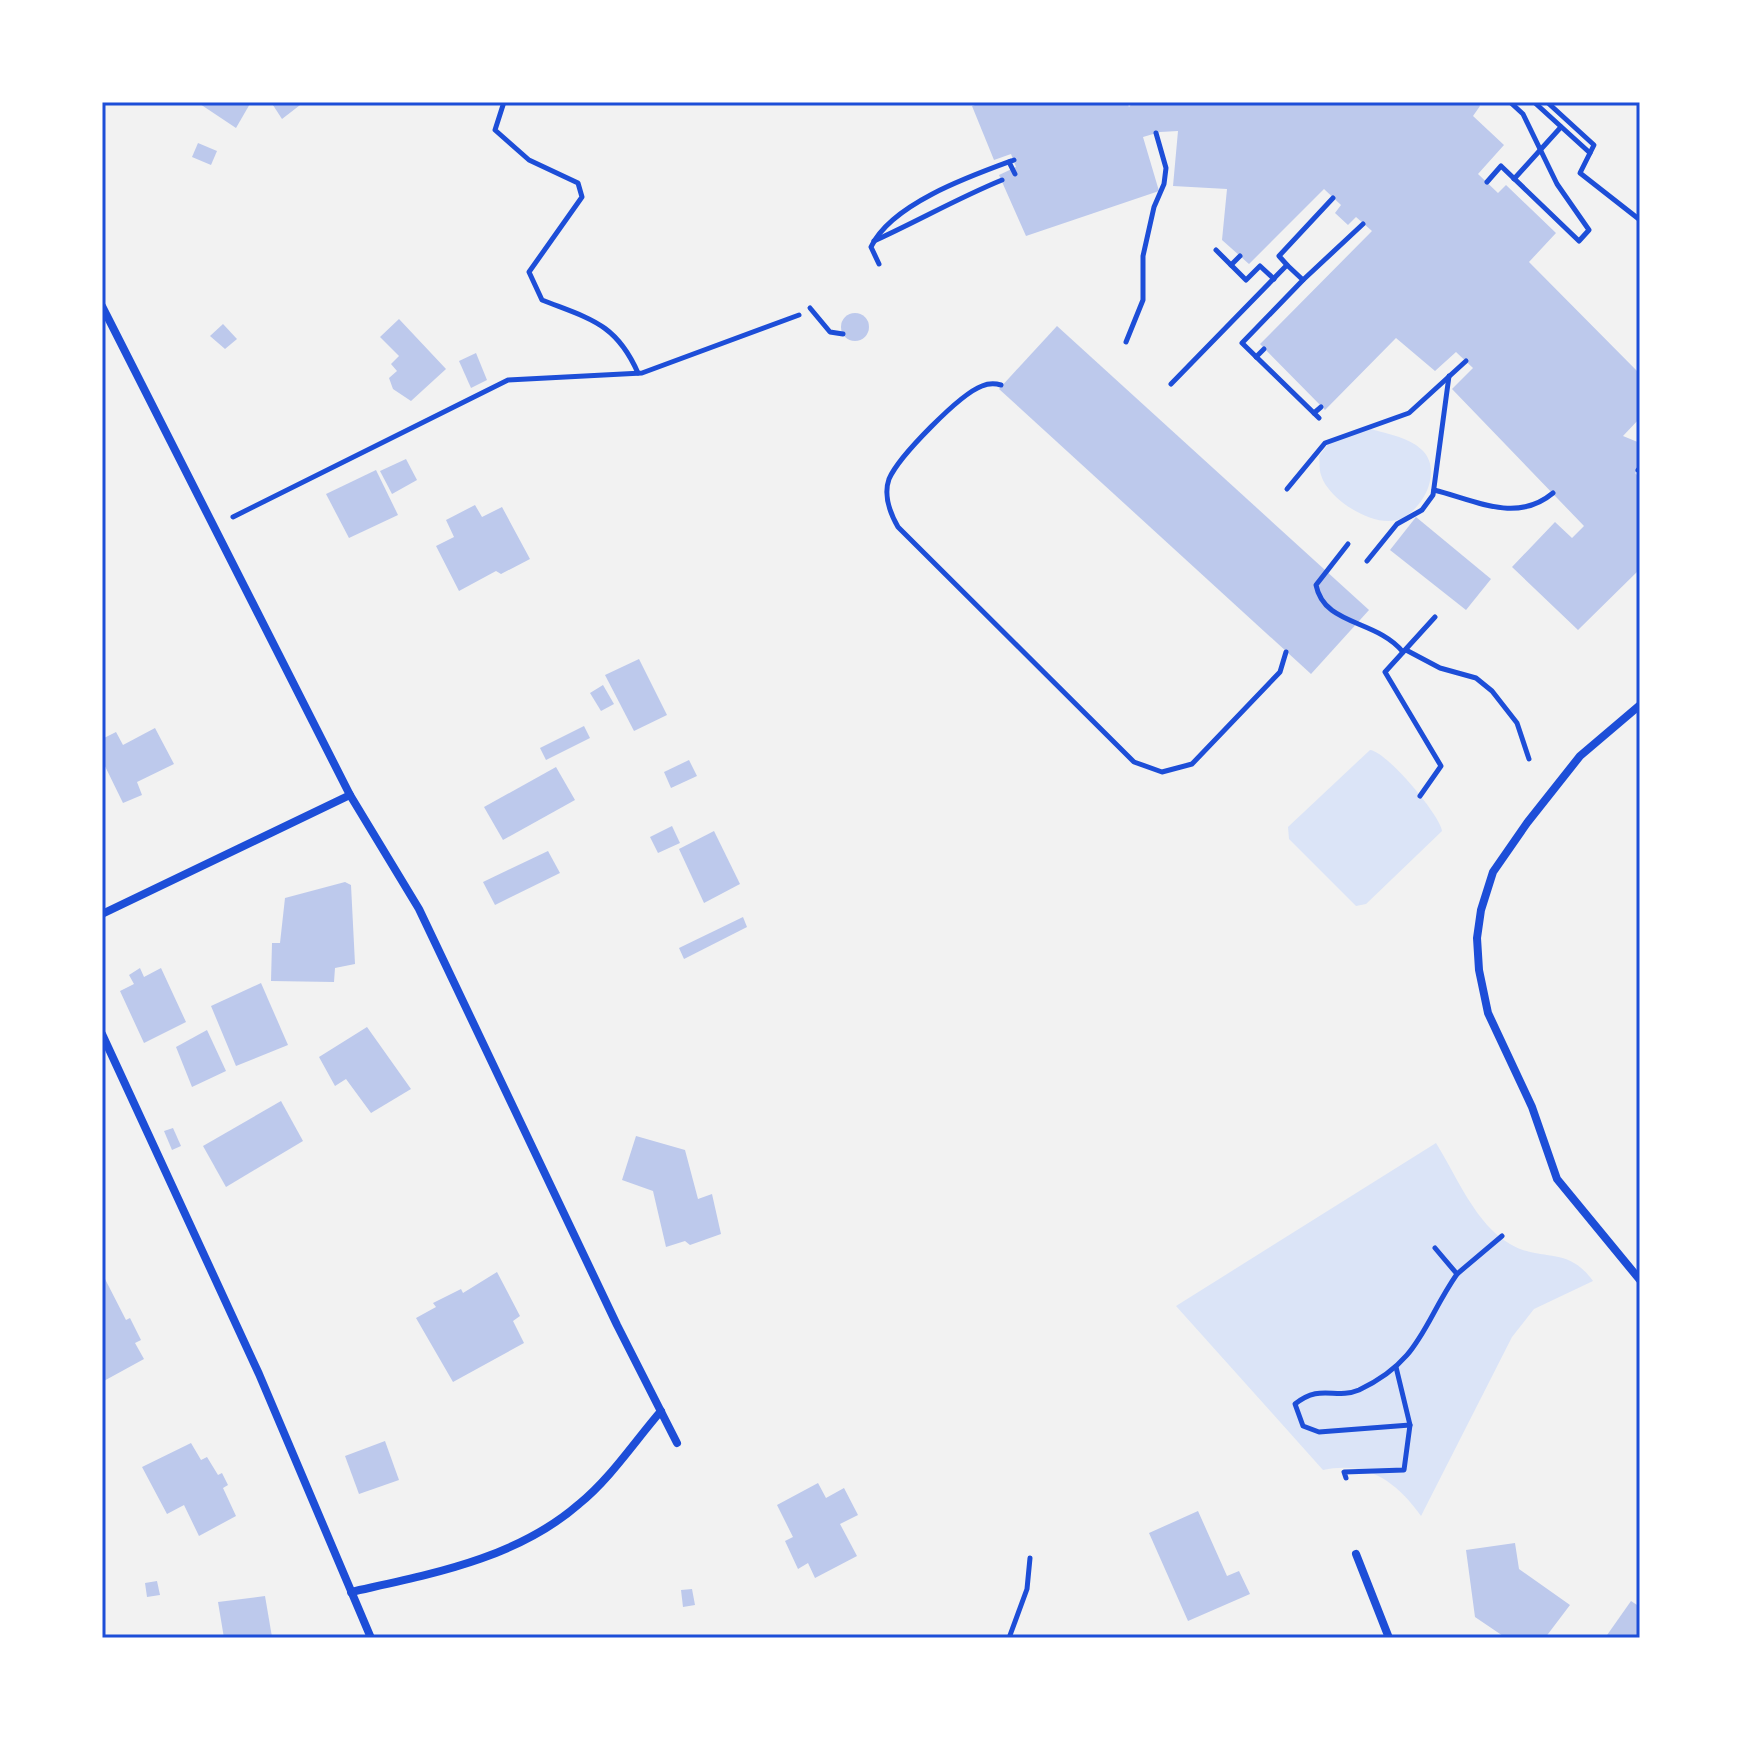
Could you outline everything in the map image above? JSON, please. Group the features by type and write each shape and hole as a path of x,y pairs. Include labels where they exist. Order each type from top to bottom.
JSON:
{"street":[{"path":"102,306 350,795 419,909 677,1443"},
{"path":"1640,705 1580,756 1493,872 1481,910 1479,970 1488,1013 1532,1107 1557,1179 1640,1280"},
{"path":"102,914 350,795"},
{"path":"102,1034 259,1374 371,1638"},
{"path":"351,1592 418,1577 519,1546 580,1504 661,1411"},
{"path":"1356,1554 1389,1638"}],"path":[{"path":"504,102 495,130 529,160 578,183 582,197 529,272 542,300 597,322 626,346 638,373"},
{"path":"1487,182 1501,166 1579,241 1589,230 1572,209 1523,114 1510,102"},
{"path":"1534,102 1590,153"},
{"path":"1547,102 1561,111 1594,145 1580,173 1640,220"},
{"path":"1552,120 1561,111"},
{"path":"1514,179 1561,127"},
{"path":"1126,342 1143,300 1143,256 1154,207 1164,184 1166,168 1156,133"},
{"path":"879,264 871,247 893,217 947,186 1012,161 1015,174"},
{"path":"874,241 923,219 948,202 1002,180"},
{"path":"1303,280 1279,256 1333,198"},
{"path":"1321,407 1317,415 1242,343 1363,224"},
{"path":"1216,250 1246,280 1260,266 1274,279"},
{"path":"1231,265 1240,256"},
{"path":"1171,384 1287,265"},
{"path":"810,308 830,332 843,334"},
{"path":"214,527 508,380 638,373 799,315"},
{"path":"1256,357 1264,349"},
{"path":"1287,489 1325,443 1409,413 1466,361"},
{"path":"1367,561 1397,524 1422,510 1434,490 1436,455 1449,376"},
{"path":"1001,385 989,384 973,390 932,427 896,468 888,481 890,513 898,527 1134,762 1162,772 1192,764 1280,672 1286,652"},
{"path":"1434,490 1515,510 1539,504 1553,493"},
{"path":"1348,544 1316,585 1319,601 1336,615 1376,629 1405,651 1440,668 1476,678 1492,691 1517,723 1529,759"},
{"path":"1420,796 1441,766 1385,672 1435,617"},
{"path":"1410,1425 1319,1432 1303,1426 1295,1404 1308,1393 1356,1391 1396,1367 1423,1337 1457,1274 1502,1236"},
{"path":"1435,1248 1457,1274"},
{"path":"1346,1478 1344,1472 1404,1470 1410,1425 1396,1367"},
{"path":"1009,1638 1027,1589 1030,1558"}],"shaded area":[{"path":"1371,429 1411,442 1422,450 1431,469 1422,500 1415,509 1397,520 1376,519 1352,509 1332,493 1321,475 1319,456 1330,442"},
{"path":"1370,750 1388,761 1411,785 1442,831 1366,904 1356,906 1289,839 1288,827"},
{"path":"1436,1143 1477,1212 1498,1236 1522,1250 1564,1258 1583,1270 1593,1281 1534,1309 1512,1337 1421,1516 1401,1493 1379,1476 1353,1468 1323,1470 1176,1306"}],"building":[{"path":"197,102 251,102 236,128"},
{"path":"271,102 304,102 282,119"},
{"path":"984,102 1127,102 1129,107 1133,102 1292,105 1295,102 1477,102 1480,106 1473,116 1504,145 1478,174 1498,193 1506,185 1556,233 1529,262 1640,374 1640,418 1623,436 1640,443 1640,468 1635,473 1640,478 1640,569 1578,630 1512,567 1555,522 1572,538 1584,526 1452,389 1473,368 1456,352 1435,371 1396,338 1325,410 1260,344 1372,231 1356,217 1348,225 1335,213 1341,205 1324,189 1249,264 1222,240 1227,189 1173,186 1178,131 1160,132 1143,137 1159,191 1026,236 999,175 1016,167 1011,154 994,160 972,106"},
{"path":"198,143 217,151 211,165 192,157"},
{"path":"855,313 865,317 869,327 865,337 855,341 845,337 841,327 845,317"},
{"path":"399,319 446,369 411,401 393,389 389,378 397,371 391,364 399,356 380,337"},
{"path":"223,324 237,339 225,349 210,336"},
{"path":"1057,326 1369,610 1311,674 999,389"},
{"path":"476,353 487,380 471,388 459,361"},
{"path":"406,459 417,480 392,494 380,471"},
{"path":"376,470 398,515 349,538 326,494"},
{"path":"475,505 482,517 502,507 530,559 501,574 496,571 459,591 436,546 454,537 446,520"},
{"path":"1416,517 1491,579 1466,610 1390,550"},
{"path":"639,659 667,715 634,731 605,675"},
{"path":"603,685 614,704 601,711 590,693"},
{"path":"584,726 590,738 546,760 540,748"},
{"path":"155,728 174,764 137,782 142,795 123,803 102,760 102,739 116,732 123,745"},
{"path":"689,760 697,776 671,788 664,772"},
{"path":"556,767 575,800 503,840 484,807"},
{"path":"672,826 680,843 658,853 650,837"},
{"path":"714,831 740,884 704,903 679,849"},
{"path":"548,851 560,873 495,905 483,882"},
{"path":"345,882 351,885 355,964 335,968 334,982 271,981 272,943 280,943 285,898"},
{"path":"743,917 747,927 684,959 679,948"},
{"path":"140,968 144,977 161,968 186,1022 144,1043 120,991 134,984 129,975"},
{"path":"261,983 288,1045 236,1066 211,1006"},
{"path":"367,1027 411,1089 371,1113 346,1079 335,1086 319,1057"},
{"path":"207,1030 226,1071 192,1087 176,1047"},
{"path":"281,1101 303,1141 226,1187 203,1146"},
{"path":"173,1128 181,1146 172,1150 164,1131"},
{"path":"636,1136 685,1150 698,1199 712,1194 721,1234 690,1245 685,1241 666,1247 653,1191 622,1180"},
{"path":"497,1272 520,1316 513,1321 524,1343 453,1382 416,1318 436,1307 433,1303 461,1289 463,1293"},
{"path":"105,1279 126,1320 130,1318 141,1340 135,1343 144,1359 102,1382 102,1281"},
{"path":"385,1441 399,1480 359,1494 345,1456"},
{"path":"191,1443 201,1460 207,1457 218,1475 222,1473 228,1485 223,1488 236,1516 199,1536 184,1505 167,1514 142,1467"},
{"path":"818,1483 826,1498 844,1488 858,1515 840,1524 857,1556 815,1578 808,1563 798,1569 785,1541 793,1537 777,1505"},
{"path":"1198,1511 1227,1576 1239,1571 1250,1594 1188,1621 1149,1533"},
{"path":"1515,1543 1519,1569 1570,1605 1545,1638 1506,1638 1475,1617 1466,1550"},
{"path":"157,1581 160,1595 147,1597 145,1583"},
{"path":"692,1589 695,1605 683,1607 681,1590"},
{"path":"265,1596 272,1637 224,1638 218,1602"},
{"path":"1631,1601 1640,1607 1640,1638 1605,1638"}]}
